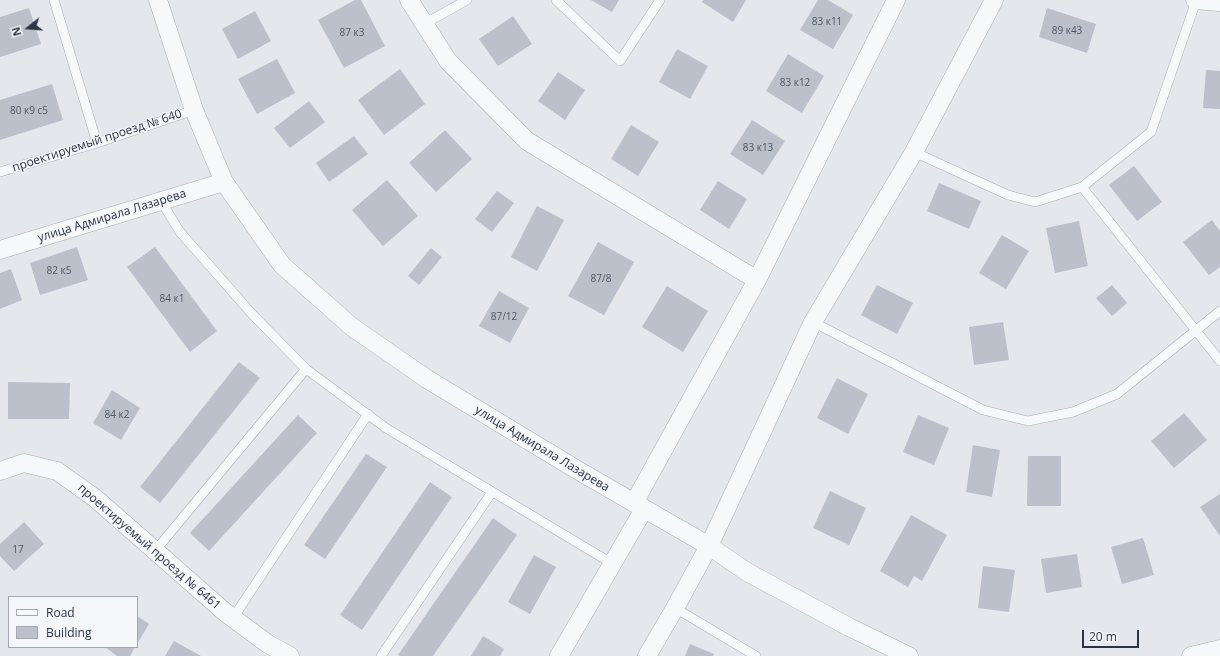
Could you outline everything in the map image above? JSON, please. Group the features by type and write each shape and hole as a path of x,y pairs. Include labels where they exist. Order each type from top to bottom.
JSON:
{"street":[{"name":"улица Адмирала Лазарева","path":"158,0 194,110 224,182 282,265 352,327 427,379 708,546 747,572 849,627 908,656"},
{"path":"410,0 448,61 527,141 757,280"},
{"path":"559,656 613,564 639,506 757,280 896,0"},
{"path":"647,656 675,608 708,546 813,322 914,152 994,0"},
{"path":"1196,0 1220,2"},
{"name":"улица Адмирала Лазарева","path":"0,250 224,182"},
{"name":"проектируемый проезд № 6461","path":"0,471 24,463 57,471 95,498 226,613 268,644 290,656"},
{"path":"1191,656 1220,649"}],"lane":[{"path":"54,0 97,143"},
{"path":"424,24 467,0"},
{"path":"556,0 620,61 660,0"},
{"path":"914,152 1008,195 1035,202 1082,187 1151,132 1196,0"},
{"name":"проектируемый проезд № 640","path":"0,172 97,143 194,110"},
{"path":"1082,187 1220,361"},
{"path":"161,201 180,232 252,314 306,369 386,428 613,564"},
{"path":"813,322 983,410 1028,421 1073,412 1118,394 1220,311"},
{"path":"155,551 306,369"},
{"path":"233,618 368,414"},
{"path":"380,656 492,492"},
{"path":"675,608 756,656"}],"building":[{"path":"355,0 361,0 385,46 344,68 318,20"},
{"path":"591,0 619,0 612,12"},
{"path":"703,0 746,0 733,22 702,2"},
{"path":"818,0 828,0 853,15 833,49 800,30"},
{"path":"29,8 41,44 0,57 0,17"},
{"path":"1047,8 1096,24 1087,53 1039,37"},
{"path":"255,11 271,41 238,59 222,29"},
{"path":"513,16 532,44 498,66 479,39"},
{"path":"677,49 708,66 690,99 659,82"},
{"path":"788,54 824,76 802,113 766,91"},
{"path":"277,59 295,93 257,114 238,79"},
{"path":"400,69 425,104 384,135 358,100"},
{"path":"1206,70 1220,71 1220,109 1203,108"},
{"path":"558,72 585,90 565,120 538,101"},
{"path":"52,84 63,120 0,140 0,100"},
{"path":"309,101 325,122 290,148 274,128"},
{"path":"752,120 785,141 763,175 730,154"},
{"path":"631,125 659,142 638,176 611,159"},
{"path":"445,130 472,159 436,192 409,163"},
{"path":"354,136 368,154 329,182 316,163"},
{"path":"1134,166 1162,202 1137,221 1109,185"},
{"path":"387,180 418,216 383,246 352,210"},
{"path":"718,181 747,199 729,229 700,210"},
{"path":"939,183 981,201 969,229 927,211"},
{"path":"497,191 514,203 492,232 475,219"},
{"path":"537,206 564,220 537,271 511,257"},
{"path":"1212,220 1220,231 1220,267 1209,275 1183,242"},
{"path":"1079,221 1088,266 1055,273 1046,228"},
{"path":"1002,235 1029,251 1006,289 979,273"},
{"path":"598,242 634,262 604,315 568,296"},
{"path":"77,247 88,280 40,295 30,263"},
{"path":"155,247 217,331 190,352 127,267"},
{"path":"431,248 442,257 419,285 408,276"},
{"path":"11,269 22,300 0,309 0,273"},
{"path":"877,285 913,303 897,334 861,315"},
{"path":"1112,285 1127,303 1112,316 1096,298"},
{"path":"667,286 708,311 683,352 642,327"},
{"path":"499,291 529,308 510,343 479,326"},
{"path":"1003,322 1009,360 974,365 969,327"},
{"path":"239,362 260,378 160,503 140,487"},
{"path":"837,378 868,394 848,434 817,418"},
{"path":"8,382 70,383 69,419 8,419"},
{"path":"112,390 140,408 121,440 93,423"},
{"path":"1184,413 1207,440 1174,468 1151,441"},
{"path":"298,415 317,433 209,551 190,533"},
{"path":"918,415 949,428 934,465 903,452"},
{"path":"973,445 1000,450 992,497 966,492"},
{"path":"366,454 387,467 325,559 304,545"},
{"path":"1028,456 1061,456 1061,506 1027,506"},
{"path":"430,482 452,497 362,630 340,615"},
{"path":"830,491 866,508 849,545 813,528"},
{"path":"1220,494 1220,536 1200,507"},
{"path":"911,515 947,535 922,581 914,576 908,587 880,571"},
{"path":"493,518 517,535 433,656 398,655"},
{"path":"24,522 44,544 14,571 0,556 0,544"},
{"path":"1143,538 1154,575 1122,584 1111,547"},
{"path":"1077,554 1082,587 1046,593 1041,559"},
{"path":"534,555 556,567 530,614 508,602"},
{"path":"983,566 1015,570 1009,612 978,608"},
{"path":"138,617 149,624 138,642"},
{"path":"483,636 504,649 500,656 471,656"},
{"path":"174,641 201,656 165,656"},
{"path":"690,644 714,654 713,656 685,656"},
{"path":"106,648 134,648 130,656 117,656"}]}
